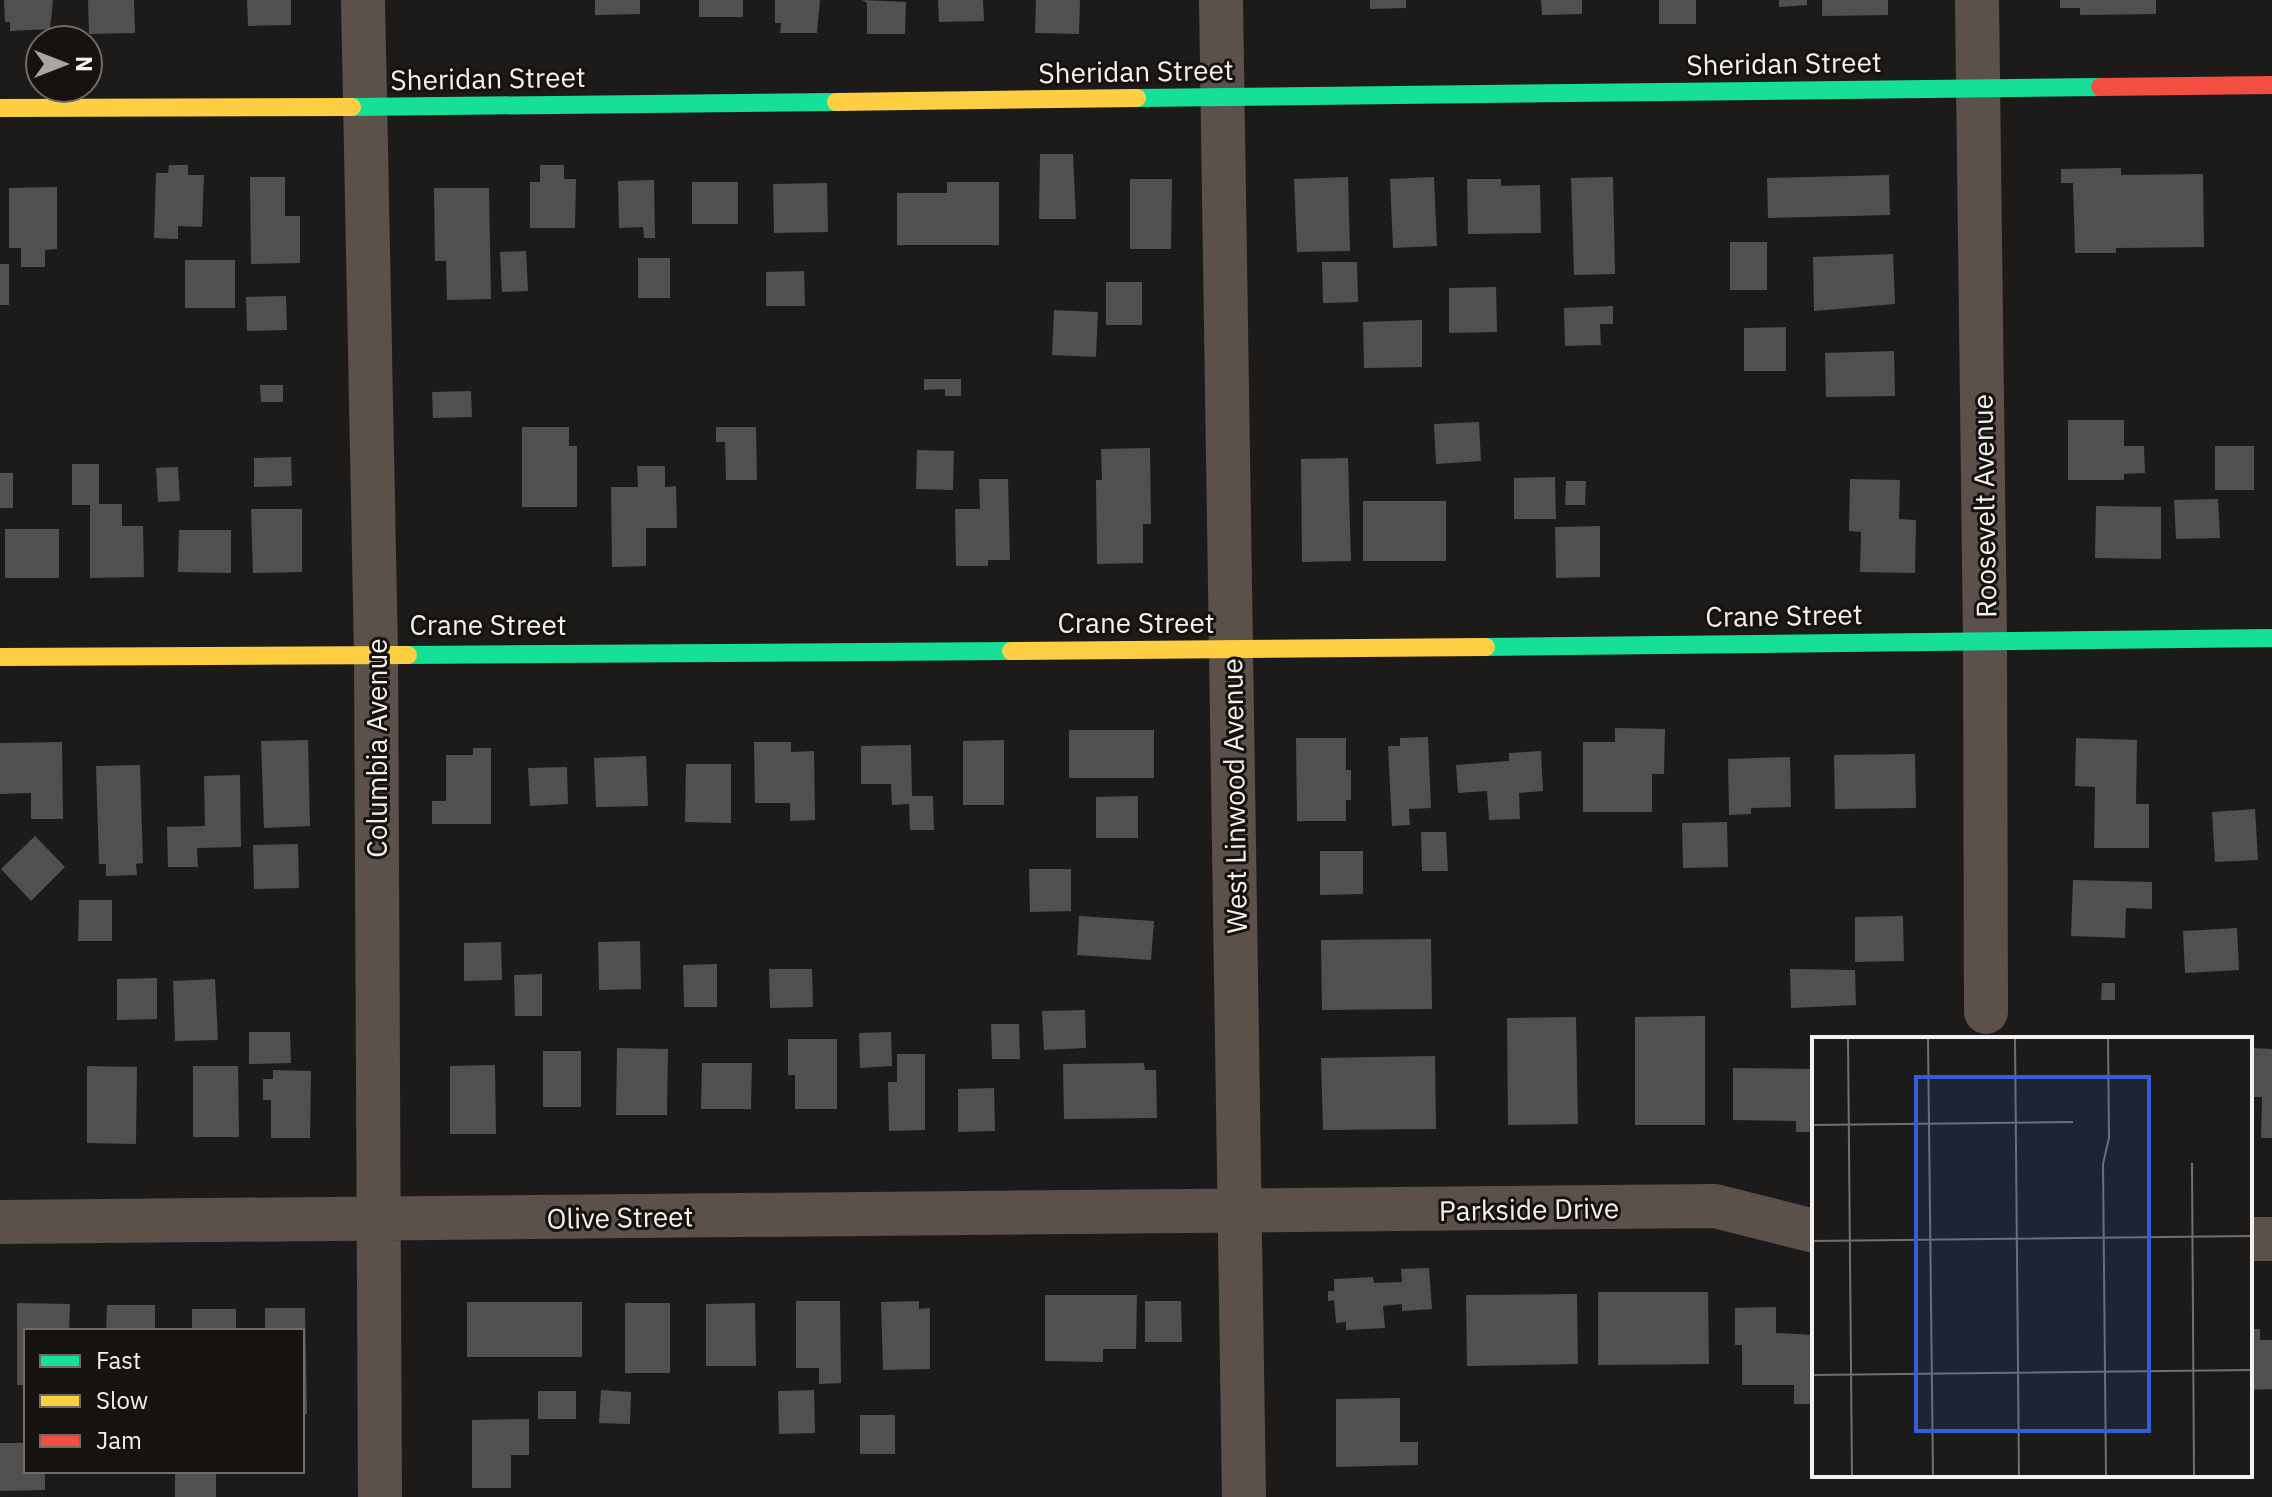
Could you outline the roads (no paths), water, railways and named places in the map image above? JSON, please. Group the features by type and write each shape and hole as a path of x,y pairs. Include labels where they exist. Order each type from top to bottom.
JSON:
{"street":[{"name":"Columbia Avenue","path":"363,0 376,653 380,1497"},
{"name":"West Linwood Avenue","path":"1221,0 1244,1497"},
{"name":"Roosevelt Avenue","path":"1977,0 1986,1012"},
{"name":"Sheridan Street","path":"0,108 363,107 2272,85"},
{"name":"Crane Street","path":"0,657 1231,650 2272,638"},
{"name":"Parkside Drive","path":"1240,1212 1715,1206 1812,1230"},
{"name":"Olive Street","path":"0,1222 1240,1212"}]}
